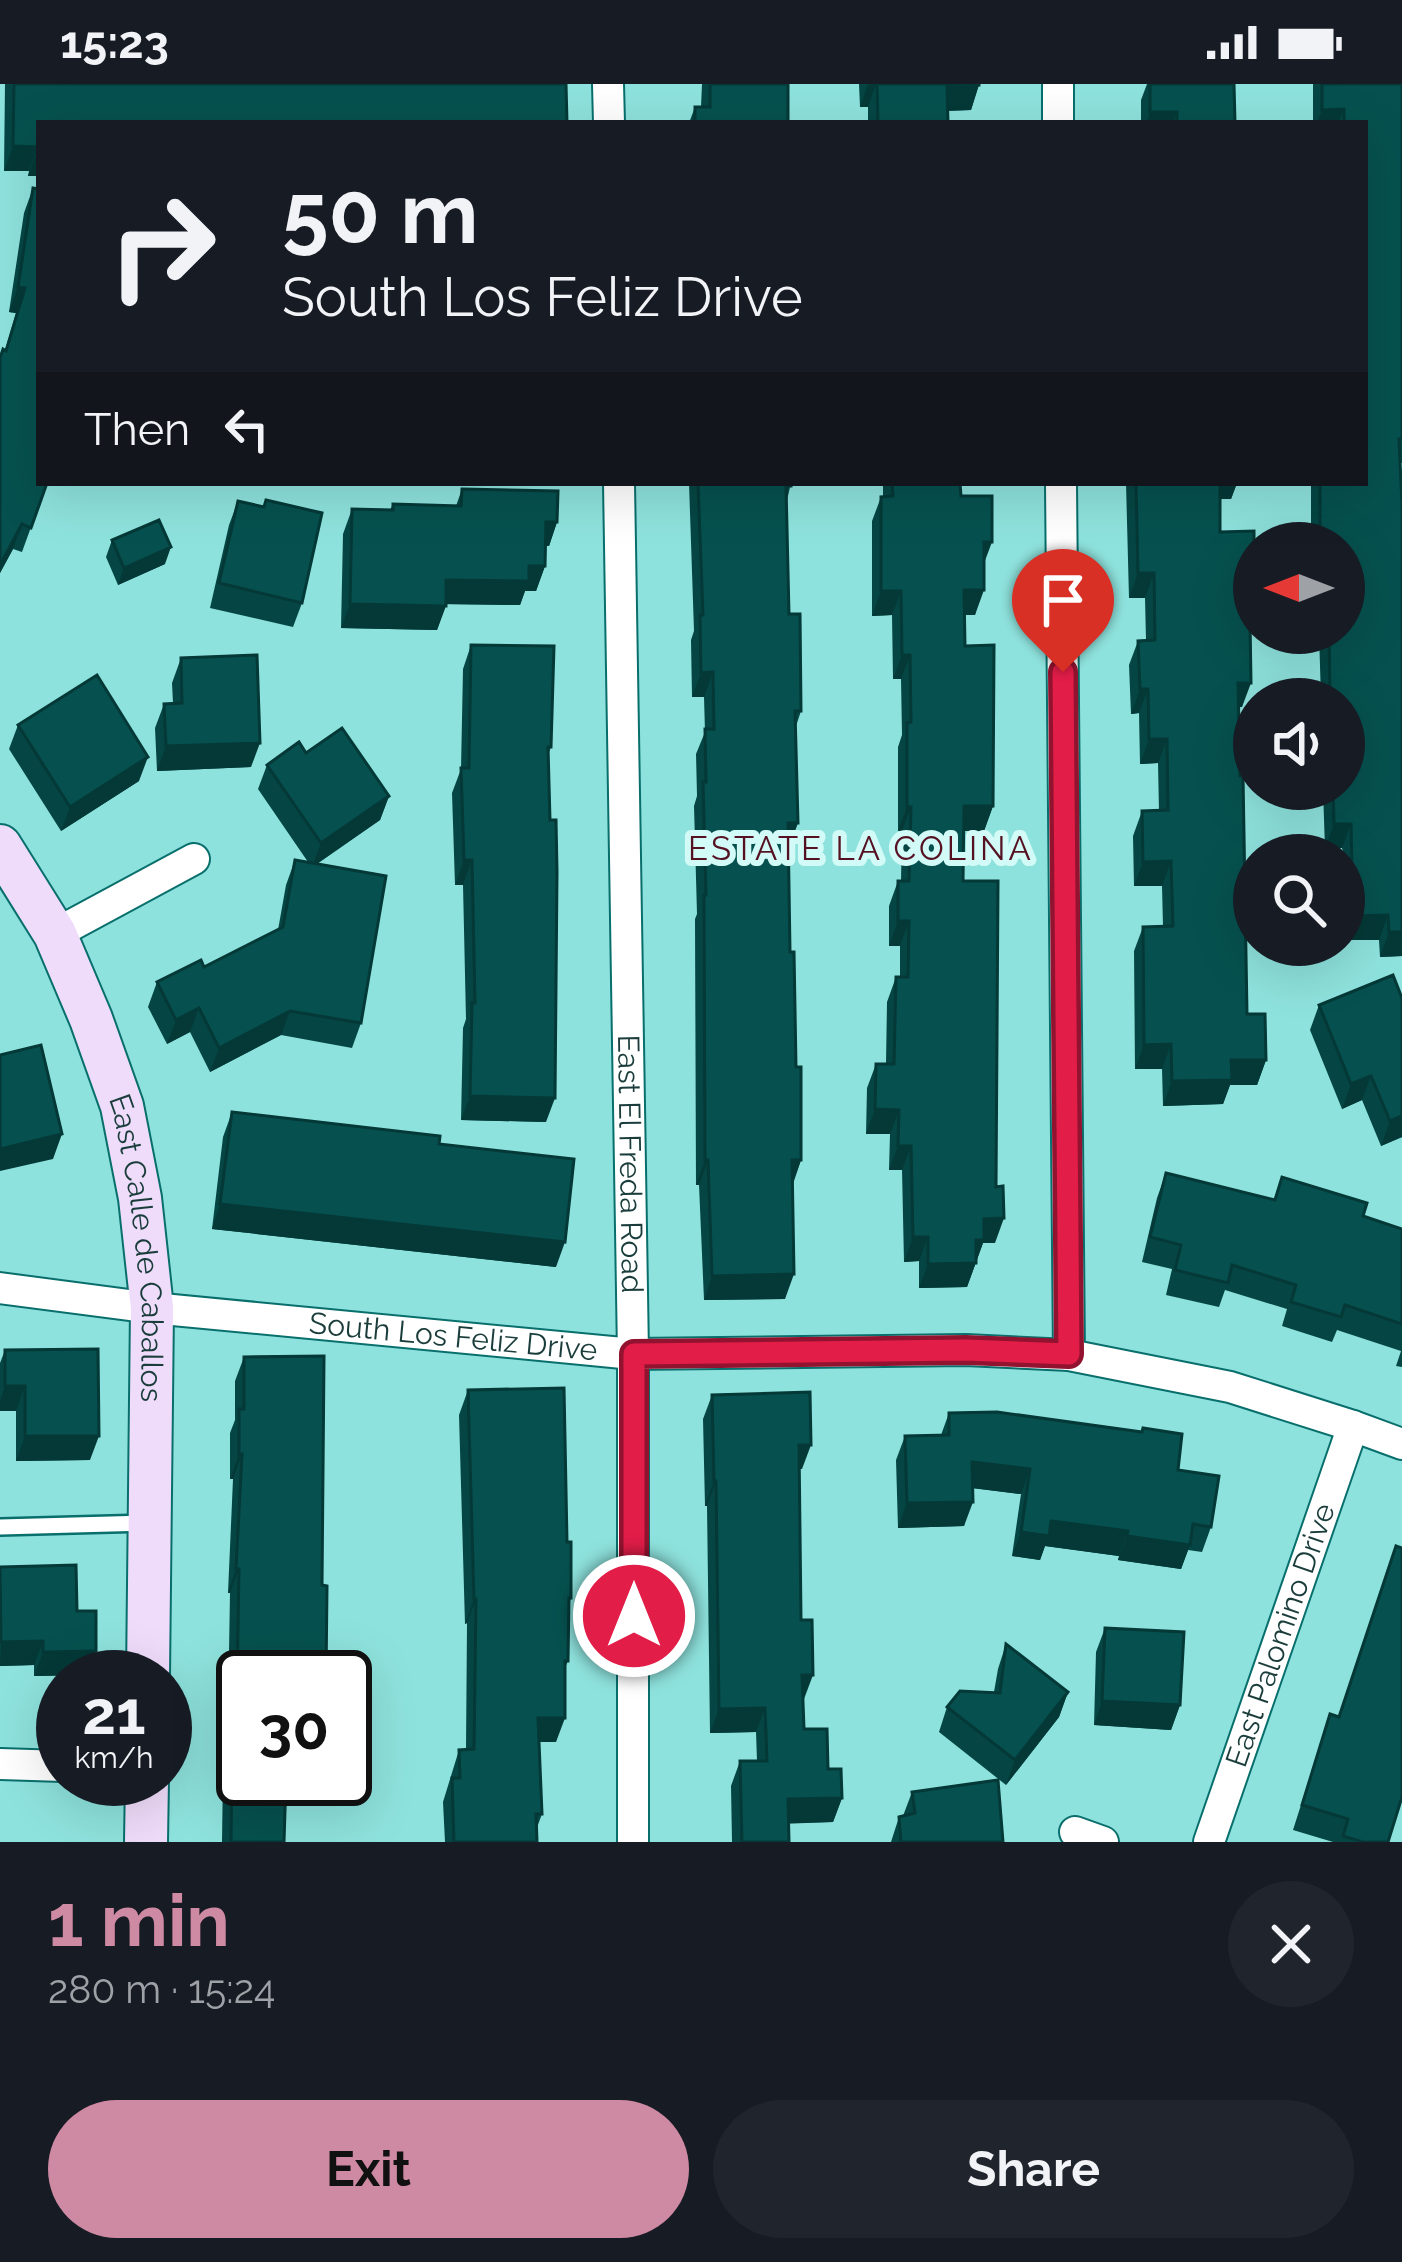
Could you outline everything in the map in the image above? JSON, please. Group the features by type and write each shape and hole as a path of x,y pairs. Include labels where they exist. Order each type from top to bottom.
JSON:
{"street":[{"path":"608,84 609,120"},
{"path":"1058,84 1058,120"},
{"name":"East El Freda Road","path":"619,486 634,1354 634,1842"},
{"path":"1061,486 1069,1354"},
{"name":"East Calle de Caballos","path":"0,846 55,934 91,1019 122,1106 140,1198 152,1308 149,1650"},
{"path":"55,934 194,859"},
{"name":"South Los Feliz Drive","path":"0,1288 152,1308 634,1354 966,1350 1069,1354 1230,1388 1402,1444"},
{"name":"East Palomino Drive","path":"1208,1842 1353,1426"},
{"path":"0,1764 36,1765"},
{"path":"146,1842 147,1806"}],"lane":[{"path":"0,1527 151,1522"}],"building":[{"path":"14,84 566,84 567,120 36,120 36,147 13,146"},
{"path":"710,84 788,84 788,120 695,120 695,107 710,107"},
{"path":"877,84 979,84 947,87 948,120 878,120"},
{"path":"1150,84 1234,84 1235,120 1177,120 1177,112 1150,112"},
{"path":"1322,84 1402,84 1402,932 1389,932 1388,915 1365,916 1365,834 1351,834 1351,824 1334,824 1334,810 1365,810 1365,678 1330,678 1329,654 1365,654 1365,522 1320,522 1320,486 1368,486 1368,120 1344,120 1344,109 1322,110"},
{"path":"36,188 36,486 46,486 31,528 22,524 0,565 0,358 25,288 18,287"},
{"path":"698,486 786,486 789,614 800,614 801,711 795,711 798,823 788,823 796,1067 801,1067 801,1160 792,1160 794,1274 712,1276 705,1160 703,782 705,729 714,729 713,672 701,673"},
{"path":"892,486 960,486 961,496 992,496 992,542 984,542 984,590 964,590 965,646 994,645 993,806 964,806 963,881 998,881 996,1187 1003,1186 1004,1218 984,1219 984,1240 976,1240 976,1263 928,1264 928,1237 913,1237 911,1146 898,1146 899,1110 875,1109 876,1064 894,1064 896,977 908,977 909,921 898,921 898,881 909,881 910,655 902,655 901,591 881,591 881,497 893,496"},
{"path":"1136,486 1220,486 1220,532 1233,532 1233,654 1251,654 1251,678 1233,678 1233,810 1244,810 1244,834 1233,834 1233,966 1246,966 1247,1014 1265,1014 1266,1060 1231,1060 1232,1080 1172,1081 1171,1044 1144,1045 1143,927 1173,926 1171,861 1143,862 1142,811 1168,810 1167,739 1149,739 1148,689 1140,689 1138,641 1155,640 1154,573 1138,573"},
{"path":"462,489 558,491 557,522 546,522 545,566 529,566 529,581 446,580 446,606 350,604 352,509 393,510 393,504 461,506"},
{"path":"266,500 322,513 302,603 219,583 238,501 264,507"},
{"path":"159,520 171,547 124,568 112,540"},
{"path":"471,645 554,646 548,747 550,820 556,820 555,1098 470,1096 475,1003 472,860 464,860 461,768 469,768"},
{"path":"257,655 260,743 166,746 164,704 182,703 181,658"},
{"path":"97,675 148,757 70,807 18,725"},
{"path":"342,728 389,796 321,843 267,765 299,742 306,753"},
{"path":"295,860 386,876 361,1023 290,1011 219,1048 199,1008 176,1020 157,982 201,960 204,967 283,927"},
{"path":"1393,975 1402,998 1402,1116 1390,1121 1371,1076 1351,1084 1319,1005"},
{"path":"41,1045 62,1134 0,1149 0,1055"},
{"path":"232,1112 440,1136 439,1144 574,1159 565,1242 220,1204"},
{"path":"1166,1173 1275,1200 1282,1177 1367,1203 1363,1216 1402,1229 1402,1324 1345,1305 1341,1317 1291,1302 1296,1285 1232,1265 1228,1283 1175,1270 1181,1245 1150,1237"},
{"path":"98,1349 99,1436 25,1436 25,1386 5,1386 5,1350"},
{"path":"324,1356 322,1585 327,1586 326,1650 238,1650 239,1409 244,1409 244,1357"},
{"path":"564,1388 567,1542 571,1542 565,1718 538,1718 542,1814 536,1814 537,1842 454,1842 452,1778 460,1778 459,1750 474,1749 476,1599 468,1390"},
{"path":"810,1392 811,1445 799,1445 801,1620 812,1620 813,1675 802,1675 804,1729 827,1729 828,1769 841,1769 842,1798 788,1799 789,1842 742,1842 740,1761 767,1761 765,1708 719,1709 712,1395"},
{"path":"997,1412 1182,1434 1178,1470 1219,1476 1211,1527 1193,1524 1190,1545 1051,1521 1049,1536 1021,1532 1030,1469 972,1462 973,1502 907,1503 905,1436 949,1435 949,1413"},
{"path":"1396,1546 1402,1548 1402,1797 1388,1842 1363,1842 1343,1836 1348,1819 1302,1805 1330,1714 1339,1717"},
{"path":"76,1565 77,1611 96,1611 96,1650 43,1650 43,1641 1,1642 0,1567"},
{"path":"1105,1628 1184,1632 1180,1705 1102,1701"},
{"path":"1006,1644 1068,1692 1015,1760 947,1707 960,1691 1000,1693"},
{"path":"998,1780 1003,1842 901,1842 899,1817 915,1813 912,1792"},
{"path":"231,1806 285,1806 284,1842 231,1842"}],"district":[{"name":"ESTATE LA COLINA","path":"861,848"}],"route":[{"path":"634,1616 634,1354 966,1350 1069,1354 1063,672"}]}
